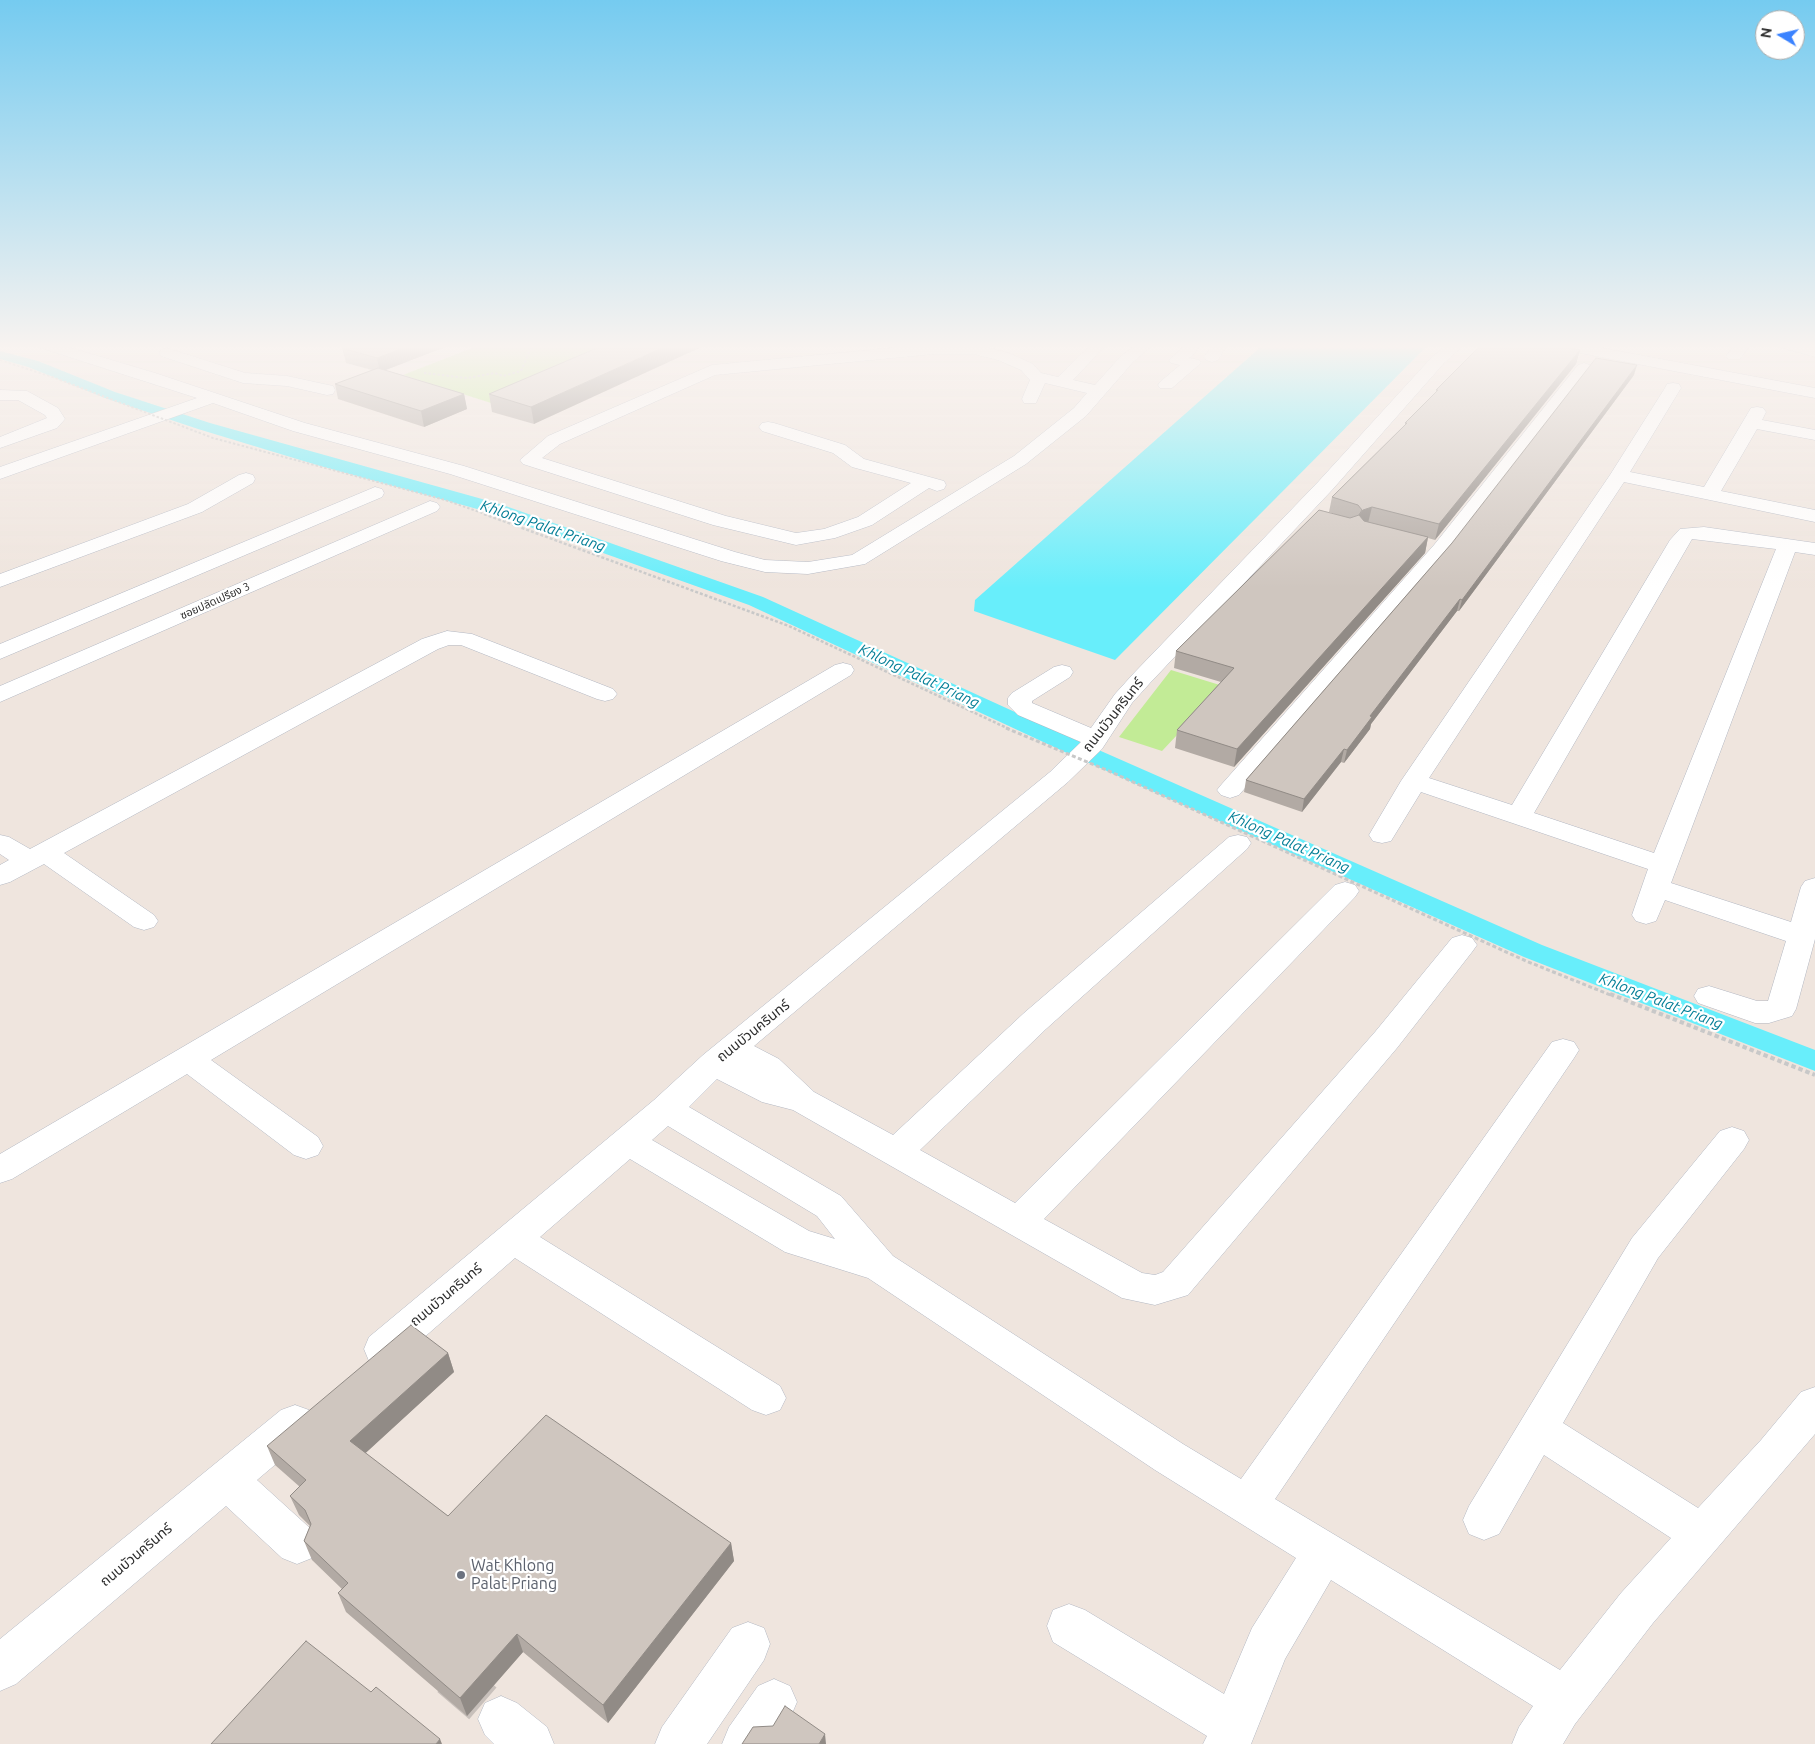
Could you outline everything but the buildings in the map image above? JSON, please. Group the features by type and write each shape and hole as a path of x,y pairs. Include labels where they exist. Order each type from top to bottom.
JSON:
{"street":[{"path":"0,443 47,425"},
{"path":"0,473 136,425"},
{"path":"294,425 457,470 728,557 765,566 808,568 858,560 1020,460 1063,425"},
{"path":"587,425 554,440 529,460 720,521 796,539 828,534 865,521 926,482"},
{"path":"830,565 833,575 850,572 902,553 1028,467 1054,454 1088,425"},
{"name":"ถนนบัวนครินทร์","path":"361,1367 666,1109 724,1056 1059,777 1095,742 1123,699 1307,516 1380,425"},
{"path":"1230,790 1535,425"},
{"path":"1382,835 1414,781 1619,475 1650,425"},
{"path":"1709,494 1750,425"},
{"path":"1783,425 1815,435"},
{"path":"768,427 839,449 858,464 967,493"},
{"path":"0,485 65,462 79,455 86,443"},
{"path":"1619,475 1810,515 1815,495"},
{"path":"0,581 195,508 246,479"},
{"path":"0,652 375,493"},
{"name":"ซอยปลัดเปรียง 3","path":"0,695 430,507"},
{"path":"1519,815 1680,540 1687,533 1704,533 1815,549"},
{"path":"1646,915 1659,876 1788,546"},
{"path":"0,876 430,644 447,638 464,639 605,694"},
{"path":"0,1170 843,670"},
{"path":"1062,672 1020,698 1020,705 1026,710 1095,742"},
{"path":"1414,781 1519,815 1802,936"},
{"path":"896,1153 1035,1021 1238,842"},
{"path":"0,843 37,856 144,922"},
{"path":"1709,996 1755,1012 1770,1012 1781,1008 1815,887"},
{"path":"1019,1221 1345,891"},
{"path":"724,1056 757,1087 773,1094 802,1100 1135,1287 1155,1290 1176,1284 1386,1040 1462,945"},
{"path":"1247,1505 1563,1050"},
{"path":"188,1059 306,1146"},
{"path":"666,1109 829,1206 880,1267"},
{"path":"1484,1520 1645,1248 1732,1140"},
{"path":"627,1141 798,1242 880,1267 1169,1457 1566,1700"},
{"path":"513,1238 766,1398"},
{"path":"1536,1744 1566,1700 1637,1608 1815,1404"},
{"name":"ถนนบัวนครินทร์","path":"0,1668 317,1405"},
{"path":"1538,1430 1702,1534"},
{"path":"228,1480 297,1544"},
{"path":"1069,1626 1231,1735 1268,1644 1324,1552"},
{"path":"679,1744 748,1644"},
{"path":"746,1744 774,1702"}],"path":[{"path":"181,425 213,438 368,481 445,500 789,626 991,721 1111,772 1526,961 1815,1075"}],"green space":[{"path":"1171,670 1223,686 1162,751 1119,737"}],"water":[{"path":"1172,425 1348,425 1115,660 974,611 975,600"}],"waterway":[{"name":"Khlong Palat Priang","path":"202,425 494,508 756,601 1077,749 1533,951 1815,1061"}],"tunnel":[{"path":"451,1676 501,1719"}],"place":[{"name":"Wat Khlong Palat Priang","path":"461,1575"}]}
